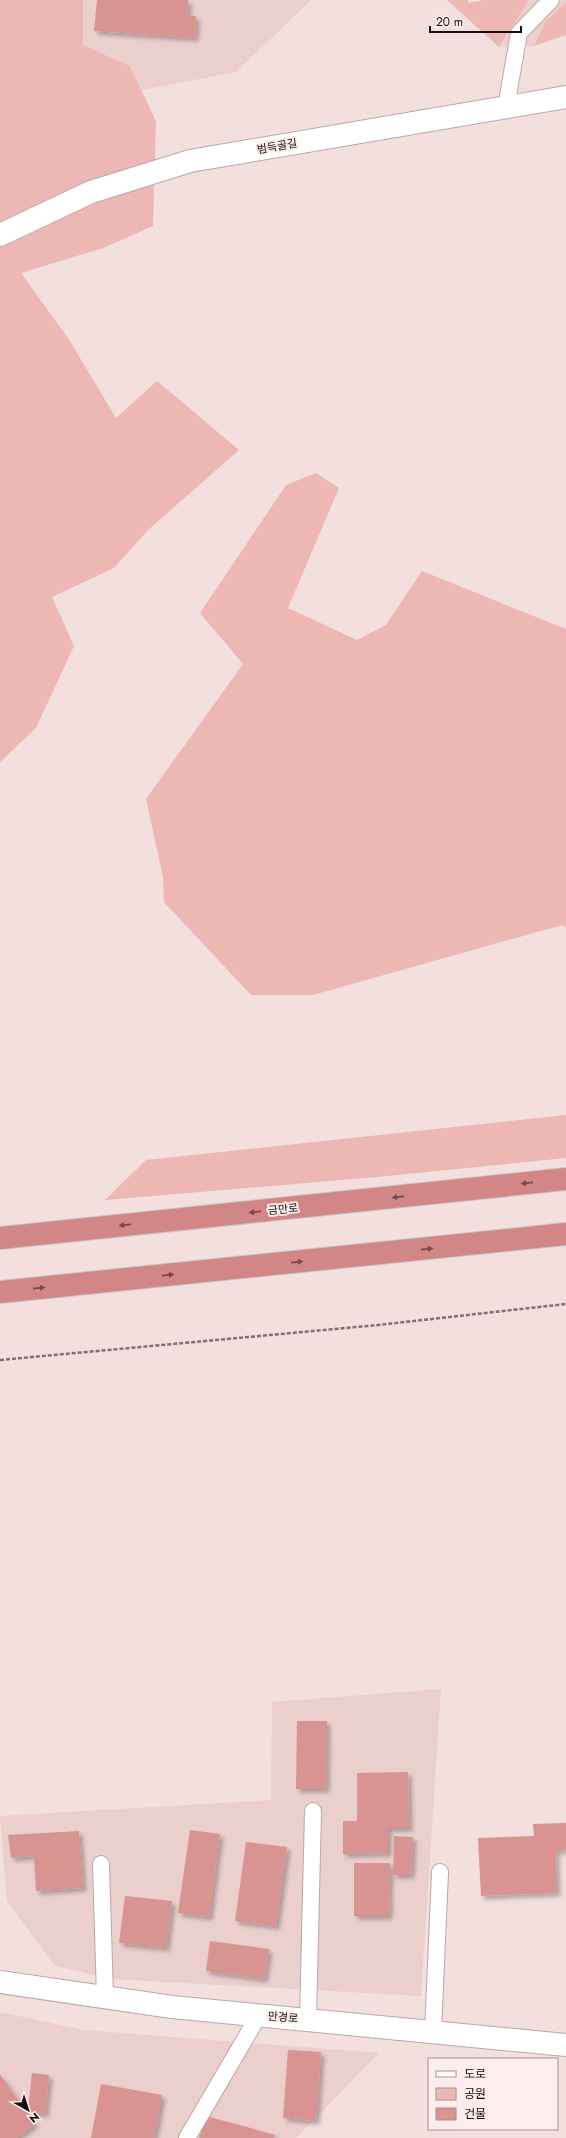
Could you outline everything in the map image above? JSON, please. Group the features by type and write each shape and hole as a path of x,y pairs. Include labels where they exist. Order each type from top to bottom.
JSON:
{"highway":[{"name":"금만로","path":"0,1238 566,1180"},
{"path":"0,1292 566,1234"}],"street":[{"name":"범득골길","path":"0,236 91,192 190,161 566,97"},
{"name":"만경로","path":"0,1982 172,2007 566,2045"}],"lane":[{"path":"506,107 519,33 551,0"},
{"path":"308,2019 313,1811"},
{"path":"101,1864 105,1997"},
{"path":"433,2032 440,1872"},
{"path":"187,2138 259,2015"}],"path":[{"path":"0,1360 378,1325 566,1304"}],"shaded area":[{"path":"83,0 311,0 236,72 142,90 130,66 83,45"},
{"path":"529,0 566,0 566,3 545,22 534,46 499,47"},
{"path":"441,1689 421,1996 113,1979 55,1966 7,1901 0,1816 271,1800 272,1702"},
{"path":"0,2012 83,2030 379,2053 296,2138 0,2138"}],"green space":[{"path":"0,0 83,0 83,45 130,66 156,121 153,226 103,248 21,273 68,338 116,418 157,381 239,450 148,530 114,568 52,597 74,646 36,728 0,762"},
{"path":"447,0 467,0 469,3 483,0 529,0 499,47"},
{"path":"566,3 566,35 534,46 545,22"},
{"path":"316,473 339,488 288,608 357,640 386,625 422,571 566,629 566,928 562,925 313,995 251,995 164,902 163,877 146,799 243,664 200,613 286,485"},
{"path":"566,1115 566,1158 377,1177 105,1200 146,1160"}],"building":[{"path":"97,0 188,0 187,15 196,16 195,38 94,31"},
{"path":"297,1721 327,1721 326,1789 296,1789"},
{"path":"408,1772 409,1828 388,1828 388,1853 343,1854 343,1821 357,1821 357,1773"},
{"path":"566,1823 566,1850 556,1851 557,1893 481,1896 478,1838 534,1836 533,1824"},
{"path":"190,1830 220,1834 209,1917 178,1913"},
{"path":"79,1831 83,1888 36,1891 34,1856 11,1858 8,1835"},
{"path":"394,1836 413,1837 411,1875 393,1875"},
{"path":"246,1842 287,1847 276,1926 235,1921"},
{"path":"354,1863 390,1863 389,1916 354,1916"},
{"path":"125,1896 172,1901 166,1948 119,1943"},
{"path":"210,1941 269,1949 264,1979 206,1971"},
{"path":"288,2050 321,2052 316,2121 283,2118"},
{"path":"32,2073 49,2075 45,2114 28,2112"},
{"path":"0,2074 35,2124 16,2138 0,2138"},
{"path":"101,2084 162,2095 154,2138 91,2138"},
{"path":"206,2116 275,2135 274,2138 199,2138"}]}
